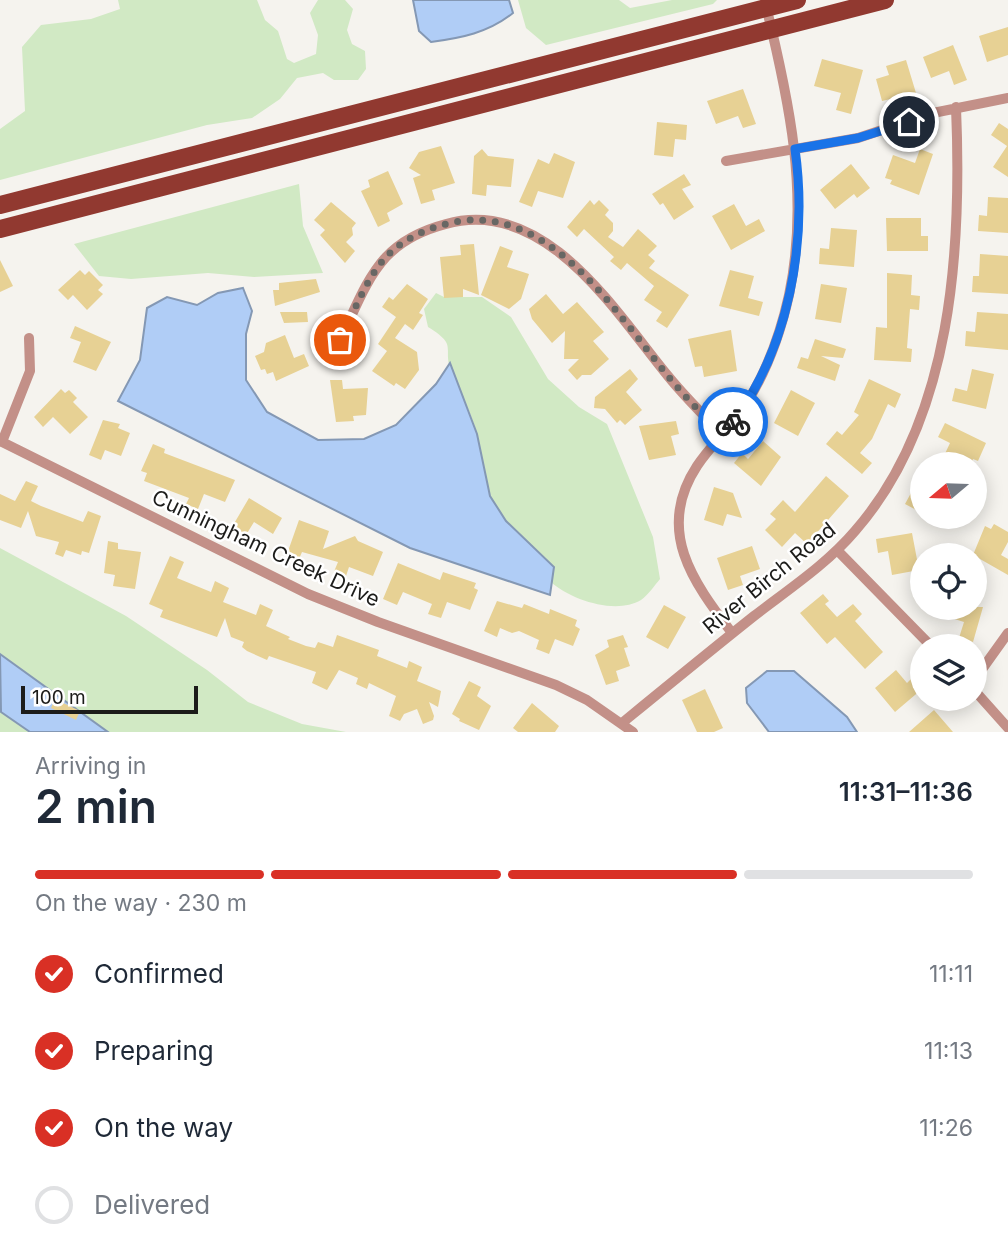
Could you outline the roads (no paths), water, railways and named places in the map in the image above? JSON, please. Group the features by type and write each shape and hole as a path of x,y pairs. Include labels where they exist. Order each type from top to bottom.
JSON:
{"main road":[{"path":"0,205 321,123 766,4 797,0"},
{"path":"0,229 885,0"},
{"path":"321,123 325,145"}],"street":[{"path":"732,634 688,570 679,534 681,505 689,480 749,400 782,321 798,232 799,176 766,4"},
{"path":"726,162 858,138 956,107 1008,98"},
{"name":"River Birch Road","path":"622,723 837,550 855,532 888,486 913,435 930,386 952,262 957,198 956,107"},
{"path":"340,340 373,274 401,244 417,234 452,222 485,220 506,225 543,242 589,279 619,311 667,375 723,435"},
{"path":"1,442 30,371 29,338"},
{"name":"Cunningham Creek Drive","path":"1,442 308,594 556,685 633,732"},
{"path":"837,550 919,634"},
{"path":"987,663 1008,634"},
{"path":"987,704 1008,728"}],"water":[{"path":"413,0 509,0 513,13 474,34 431,42 419,31"},
{"path":"243,288 252,311 246,334 246,380 267,412 318,440 364,439 396,425 436,384 450,363 477,434 490,496 506,521 554,567 550,595 410,548 118,401 140,360 147,308 167,297 197,305 218,293"},
{"path":"0,654 108,732 30,732 1,712"},
{"path":"767,671 794,671 847,717 857,732 769,732 747,703 746,688"}]}
